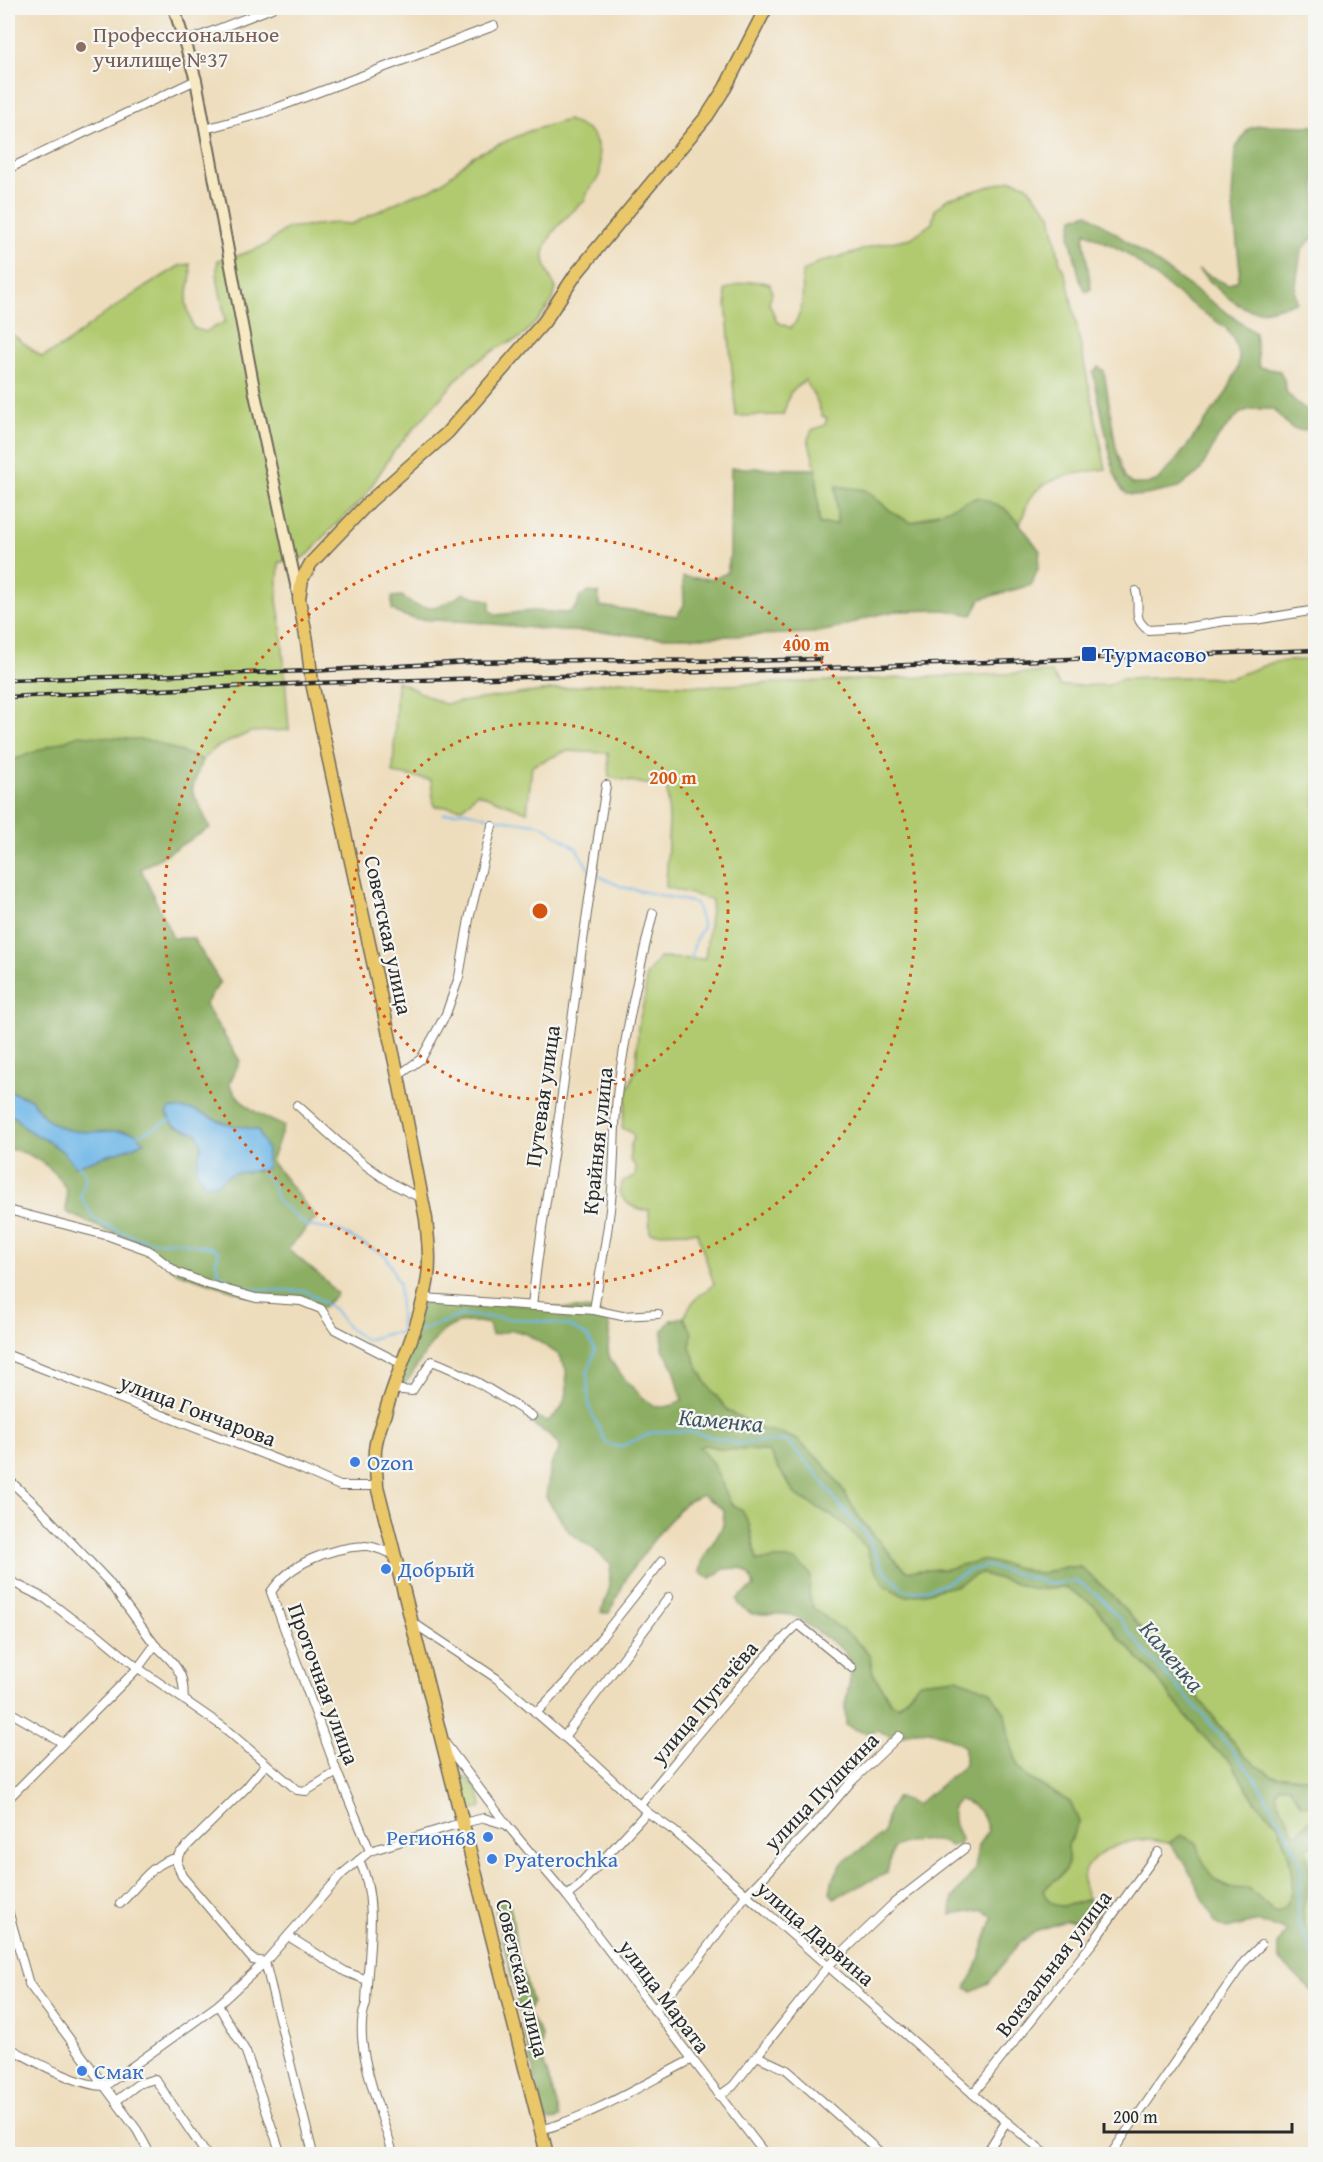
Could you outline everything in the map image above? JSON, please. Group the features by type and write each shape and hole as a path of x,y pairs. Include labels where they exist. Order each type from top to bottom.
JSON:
{"main road":[{"path":"299,599 302,579 311,562 369,502 453,427 544,322 582,268 707,116 725,88 766,8"},
{"name":"Советская улица","path":"299,599 308,642 312,683 398,1076 426,1219 429,1267 424,1298 411,1342 392,1389 375,1450 377,1486 547,2154"}],"street":[{"path":"174,8 195,80 255,394 299,599"},
{"path":"185,42 272,8"},
{"path":"205,129 263,113 494,26"},
{"path":"8,169 195,80"},
{"path":"1136,591 1138,598 1136,616 1148,630 1255,620 1316,610"},
{"name":"Путевая улица","path":"532,1306 539,1237 606,785"},
{"path":"398,1076 421,1059 446,1014 459,977 469,919 492,826"},
{"name":"Крайняя улица","path":"594,1310 610,1204 618,1088 640,964 653,913"},
{"path":"297,1105 376,1172 402,1191 422,1198"},
{"path":"8,1210 109,1236 148,1250 176,1272 210,1285 256,1298 301,1301 321,1309 334,1329 402,1364"},
{"path":"424,1298 594,1310 622,1316 658,1314"},
{"name":"улица Гончарова","path":"8,1355 340,1486 377,1486"},
{"path":"392,1389 411,1390 432,1361 449,1367 486,1387 532,1416"},
{"path":"8,1479 38,1507 108,1581 155,1646 168,1657 177,1670 183,1683 184,1700"},
{"name":"Проточная улица","path":"370,1851 337,1772 271,1592 279,1580 317,1556 366,1545 395,1555"},
{"path":"536,1713 566,1682 662,1561"},
{"path":"8,1580 46,1599 72,1619 96,1633 138,1668 222,1726 297,1791 306,1791 337,1772"},
{"path":"564,1737 669,1598"},
{"name":"улица Дарвина","path":"412,1622 496,1678 647,1812 674,1831 1006,2122 1046,2154"},
{"name":"улица Пугачёва","path":"640,1805 713,1715 798,1624 852,1668"},
{"path":"8,1799 138,1668 155,1646"},
{"path":"8,1711 63,1743"},
{"name":"улица Пушкина","path":"654,2010 695,1964 746,1895 813,1826 850,1783 900,1736"},
{"name":"Советская улица","path":"444,1742 507,1825 537,1860"},
{"path":"265,1962 253,1960 182,1876 177,1864 179,1854 246,1788 266,1764"},
{"path":"567,1896 647,1812"},
{"path":"8,2047 73,2078 94,2086 105,2086 218,2006 265,1962 342,1874 370,1851 484,1818 507,1825"},
{"path":"719,2096 733,2086 828,1966 894,1902 965,1848"},
{"name":"Вокзальная улица","path":"974,2094 1094,1941 1158,1852"},
{"path":"120,1904 167,1859 178,1858"},
{"path":"359,1860 365,1871 371,1914 366,2004 362,2015 363,2043 393,2154"},
{"name":"улица Марата","path":"537,1860 765,2154"},
{"path":"8,1910 29,1984 137,2130 150,2154"},
{"path":"288,1936 346,1972 367,1980"},
{"path":"1111,2154 1244,1962 1261,1945"},
{"path":"265,1962 314,2154"},
{"path":"218,2006 246,2052 280,2154"},
{"path":"757,2056 788,2070 882,2154"},
{"path":"541,2130 566,2123 594,2110 691,2060"},
{"path":"116,2101 138,2084 154,2079 206,2154"},
{"path":"986,2154 1006,2122"}],"green space":[{"path":"567,120 584,128 594,137 598,148 600,172 585,200 560,224 546,245 544,261 556,288 553,300 520,338 499,347 467,368 394,451 363,499 328,532 309,554 299,560 279,562 277,601 281,624 289,730 251,732 217,747 202,760 153,741 8,762 8,331 42,357 63,346 142,289 179,266 190,264 191,275 186,303 193,328 205,332 225,322 217,275 218,260 266,245 287,228 335,223 352,224 412,195 430,190 473,156 529,131"},
{"path":"1261,125 1315,126 1316,234 1301,251 1295,292 1297,302 1260,311 1243,307 1235,302 1198,270 1228,285 1238,280 1240,269 1232,199 1235,149 1248,129"},
{"path":"1011,180 1025,184 1051,214 1060,263 1067,279 1106,469 1065,476 1046,484 1031,497 1020,524 1004,508 937,512 912,523 896,515 865,490 836,486 837,524 819,524 816,469 808,439 812,430 825,425 827,418 822,416 817,401 805,380 790,393 783,415 736,416 725,290 747,282 770,284 772,293 769,303 777,322 791,328 801,309 802,273 817,263 876,245 911,238 932,223 935,210 947,199"},
{"path":"1087,213 1255,333 1259,367 1280,371 1287,393 1307,410 1314,425 1304,431 1291,428 1273,409 1250,409 1239,414 1218,437 1200,471 1178,488 1141,496 1127,494 1120,487 1114,472 1093,373 1098,367 1104,371 1116,448 1125,478 1132,484 1147,484 1158,480 1178,458 1227,392 1238,367 1239,357 1234,340 1226,328 1181,297 1125,252 1085,232 1084,240 1091,289 1086,292 1081,284 1070,237 1073,218"},
{"path":"731,468 816,469 819,524 837,524 836,486 865,490 896,515 912,523 978,497 1004,508 1020,524 1040,551 1038,569 1031,585 981,599 972,615 945,610 896,611 872,616 839,628 813,633 647,637 608,632 561,631 415,619 392,609 392,597 402,596 417,606 433,607 464,593 490,601 490,610 496,615 531,611 568,613 577,606 580,596 588,592 599,593 599,606 677,616 684,605 683,577 712,579 727,573 730,555"},
{"path":"1315,659 1315,1779 1271,1775 1243,1755 1191,1688 1170,1672 1150,1638 1109,1592 1080,1567 1066,1567 1039,1574 1008,1565 908,1571 896,1561 860,1519 839,1484 821,1462 797,1440 761,1429 728,1411 707,1384 690,1348 691,1333 684,1317 694,1300 714,1284 697,1232 650,1233 649,1210 631,1206 619,1192 623,1181 635,1176 636,1167 630,1160 630,1148 634,1137 631,1132 622,1128 628,1089 636,1069 638,1027 645,996 646,976 659,958 705,959 712,900 666,887 669,820 667,788 609,777 608,753 566,751 532,766 527,812 477,793 463,808 434,806 431,780 393,773 397,681 444,704 619,681 701,686 1051,672 1060,686 1109,685 1121,679 1230,678 1274,662"},
{"path":"79,735 153,741 202,760 192,790 210,828 141,869 173,938 193,938 220,982 205,1005 240,1061 229,1084 252,1110 284,1126 271,1161 316,1218 288,1249 326,1281 337,1294 321,1309 301,1301 256,1298 176,1272 142,1243 107,1231 66,1212 66,1190 49,1167 24,1153 8,1149 8,1114 15,1117 26,1129 63,1152 75,1166 133,1147 144,1141 126,1131 93,1133 71,1131 54,1125 40,1113 31,1099 8,1090 8,762","holes":["216,1120 258,1130 258,1172 235,1173 225,1177 217,1184 199,1154 202,1147 198,1134 174,1125"]},
{"path":"424,1298 594,1310 604,1316 608,1322 608,1351 611,1361 636,1391 650,1403 659,1407 669,1406 682,1400 674,1368 662,1347 663,1330 671,1320 684,1317 692,1333 690,1348 697,1365 707,1384 728,1411 761,1429 797,1440 822,1462 839,1484 860,1519 907,1571 946,1569 981,1560 1039,1574 1066,1567 1080,1567 1109,1592 1150,1638 1170,1672 1191,1688 1243,1755 1271,1775 1315,1779 1314,1806 1302,1805 1289,1786 1280,1786 1276,1792 1277,1801 1288,1817 1292,1831 1298,1834 1309,1820 1314,1819 1315,1844 1306,1848 1310,1873 1303,1910 1305,1929 1314,1926 1315,1921 1315,1994 1280,1960 1277,1945 1287,1931 1258,1923 1228,1929 1216,1924 1185,1863 1169,1843 1181,1835 1196,1843 1203,1862 1213,1877 1228,1887 1248,1888 1275,1913 1283,1909 1290,1896 1292,1878 1289,1856 1278,1825 1255,1801 1232,1763 1215,1749 1185,1715 1152,1672 1121,1640 1094,1605 1067,1588 1034,1589 980,1573 955,1586 906,1597 885,1586 871,1563 867,1548 842,1522 795,1494 768,1451 722,1449 706,1445 699,1447 713,1464 731,1504 742,1510 749,1524 757,1561 792,1560 810,1574 809,1594 813,1608 853,1638 869,1654 873,1673 891,1703 899,1706 920,1682 957,1678 990,1691 1005,1713 1009,1738 1019,1769 1028,1778 1070,1802 1079,1822 1068,1845 1068,1863 1064,1872 1043,1890 1046,1898 1062,1906 1089,1899 1095,1906 1097,1915 1092,1920 1066,1921 1038,1930 1018,1944 989,1983 972,1991 966,1988 976,1968 993,1917 983,1910 951,1915 953,1898 975,1870 978,1845 988,1831 979,1811 971,1804 959,1800 952,1808 953,1820 961,1839 959,1844 950,1846 936,1841 922,1840 893,1847 887,1873 834,1898 830,1892 833,1878 843,1862 883,1834 889,1810 897,1797 916,1805 965,1765 965,1747 935,1732 921,1730 895,1736 878,1730 864,1733 846,1725 845,1707 852,1668 844,1650 791,1615 752,1614 739,1605 737,1599 754,1586 750,1575 741,1568 724,1569 710,1578 700,1572 703,1559 723,1526 724,1510 702,1495 685,1503 662,1529 629,1573 609,1613 601,1613 608,1593 611,1565 595,1550 570,1533 546,1497 551,1464 559,1451 558,1444 550,1435 530,1423 532,1416 548,1421 561,1409 567,1393 566,1369 558,1354 527,1334 513,1330 492,1335 489,1324 464,1322 446,1329 439,1335 407,1381 392,1389"},
{"path":"706,1445 722,1449 768,1451 795,1494 842,1522 867,1548 871,1563 955,1586 979,1573 1034,1589 1067,1588 1094,1605 1121,1640 1152,1672 1185,1715 1215,1749 1232,1763 1255,1801 1278,1825 1289,1856 1292,1878 1290,1896 1283,1909 1275,1914 1269,1907 1215,1880 1202,1864 1196,1843 1181,1835 1169,1843 1141,1840 1118,1845 1106,1851 1088,1866 1084,1876 1084,1887 1089,1899 1062,1906 1050,1903 1043,1890 1064,1872 1068,1863 1068,1845 1079,1822 1070,1802 1028,1778 1019,1769 1009,1738 1005,1713 957,1678 920,1682 898,1706 891,1703 873,1673 869,1654 853,1638 813,1608 809,1594 810,1574 792,1560 757,1561 749,1524 742,1510 731,1504 713,1464 698,1447"},
{"path":"461,1775 476,1788 482,1807 475,1810 467,1804 461,1787"},
{"path":"1280,1786 1289,1786 1296,1797 1315,1805 1315,1824 1314,1819 1309,1820 1298,1835 1292,1831 1288,1817 1277,1801 1276,1792"},
{"path":"1315,1844 1316,1921 1314,1926 1305,1929 1303,1910 1310,1873 1306,1847"},
{"path":"499,1901 509,1903 516,1946 532,2003 528,2012 542,2036 541,2054 560,2118 551,2121 545,2120 496,1911"}],"water":[{"path":"8,1090 31,1099 42,1114 64,1129 89,1132 133,1132 144,1141 133,1147 75,1166 63,1152 26,1129 15,1117 8,1114"},
{"path":"171,1108 194,1110 227,1124 258,1130 267,1150 267,1168 235,1173 217,1184 205,1184 196,1171 202,1147 198,1134 174,1125 166,1113"}],"waterway":[{"path":"443,814 465,811 492,818 542,825 576,848 590,871"},
{"path":"594,874 622,887 696,903 703,927 695,941 691,959"},
{"path":"137,1136 172,1119"},
{"name":"Каменка","path":"77,1163 86,1175 81,1197 94,1219 124,1233 153,1242 173,1241 213,1248 219,1252 216,1262 219,1274 233,1283 250,1289 306,1291 334,1309 348,1328 366,1340 390,1333 407,1333"},
{"path":"261,1169 272,1184 277,1201 307,1226 340,1231 386,1256 399,1284 401,1333"},
{"name":"Каменка","path":"419,1331 462,1315 540,1321 569,1326 588,1337 595,1351 587,1374 589,1407 606,1443 619,1447 654,1432 687,1431 737,1443 786,1441 814,1470 840,1506 866,1534 882,1567 903,1589 914,1592 942,1585 970,1570 987,1566 1052,1584 1076,1581 1098,1595 1146,1653 1206,1718 1257,1781 1295,1849 1302,1871 1297,1921 1316,1962"}],"railway":[{"path":"8,697 312,683 770,670 1316,650"},
{"path":"8,680 311,671 469,662 820,659"}],"place":[{"name":"Профессиональное училище №37","path":"81,47"},
{"name":"Турмасово","path":"1089,654"},
{"name":"Ozon","path":"355,1462"},
{"name":"Добрый","path":"386,1569"},
{"name":"Регион68","path":"488,1837"},
{"name":"Pyaterochka","path":"492,1859"},
{"name":"Смак","path":"82,2071"}]}
